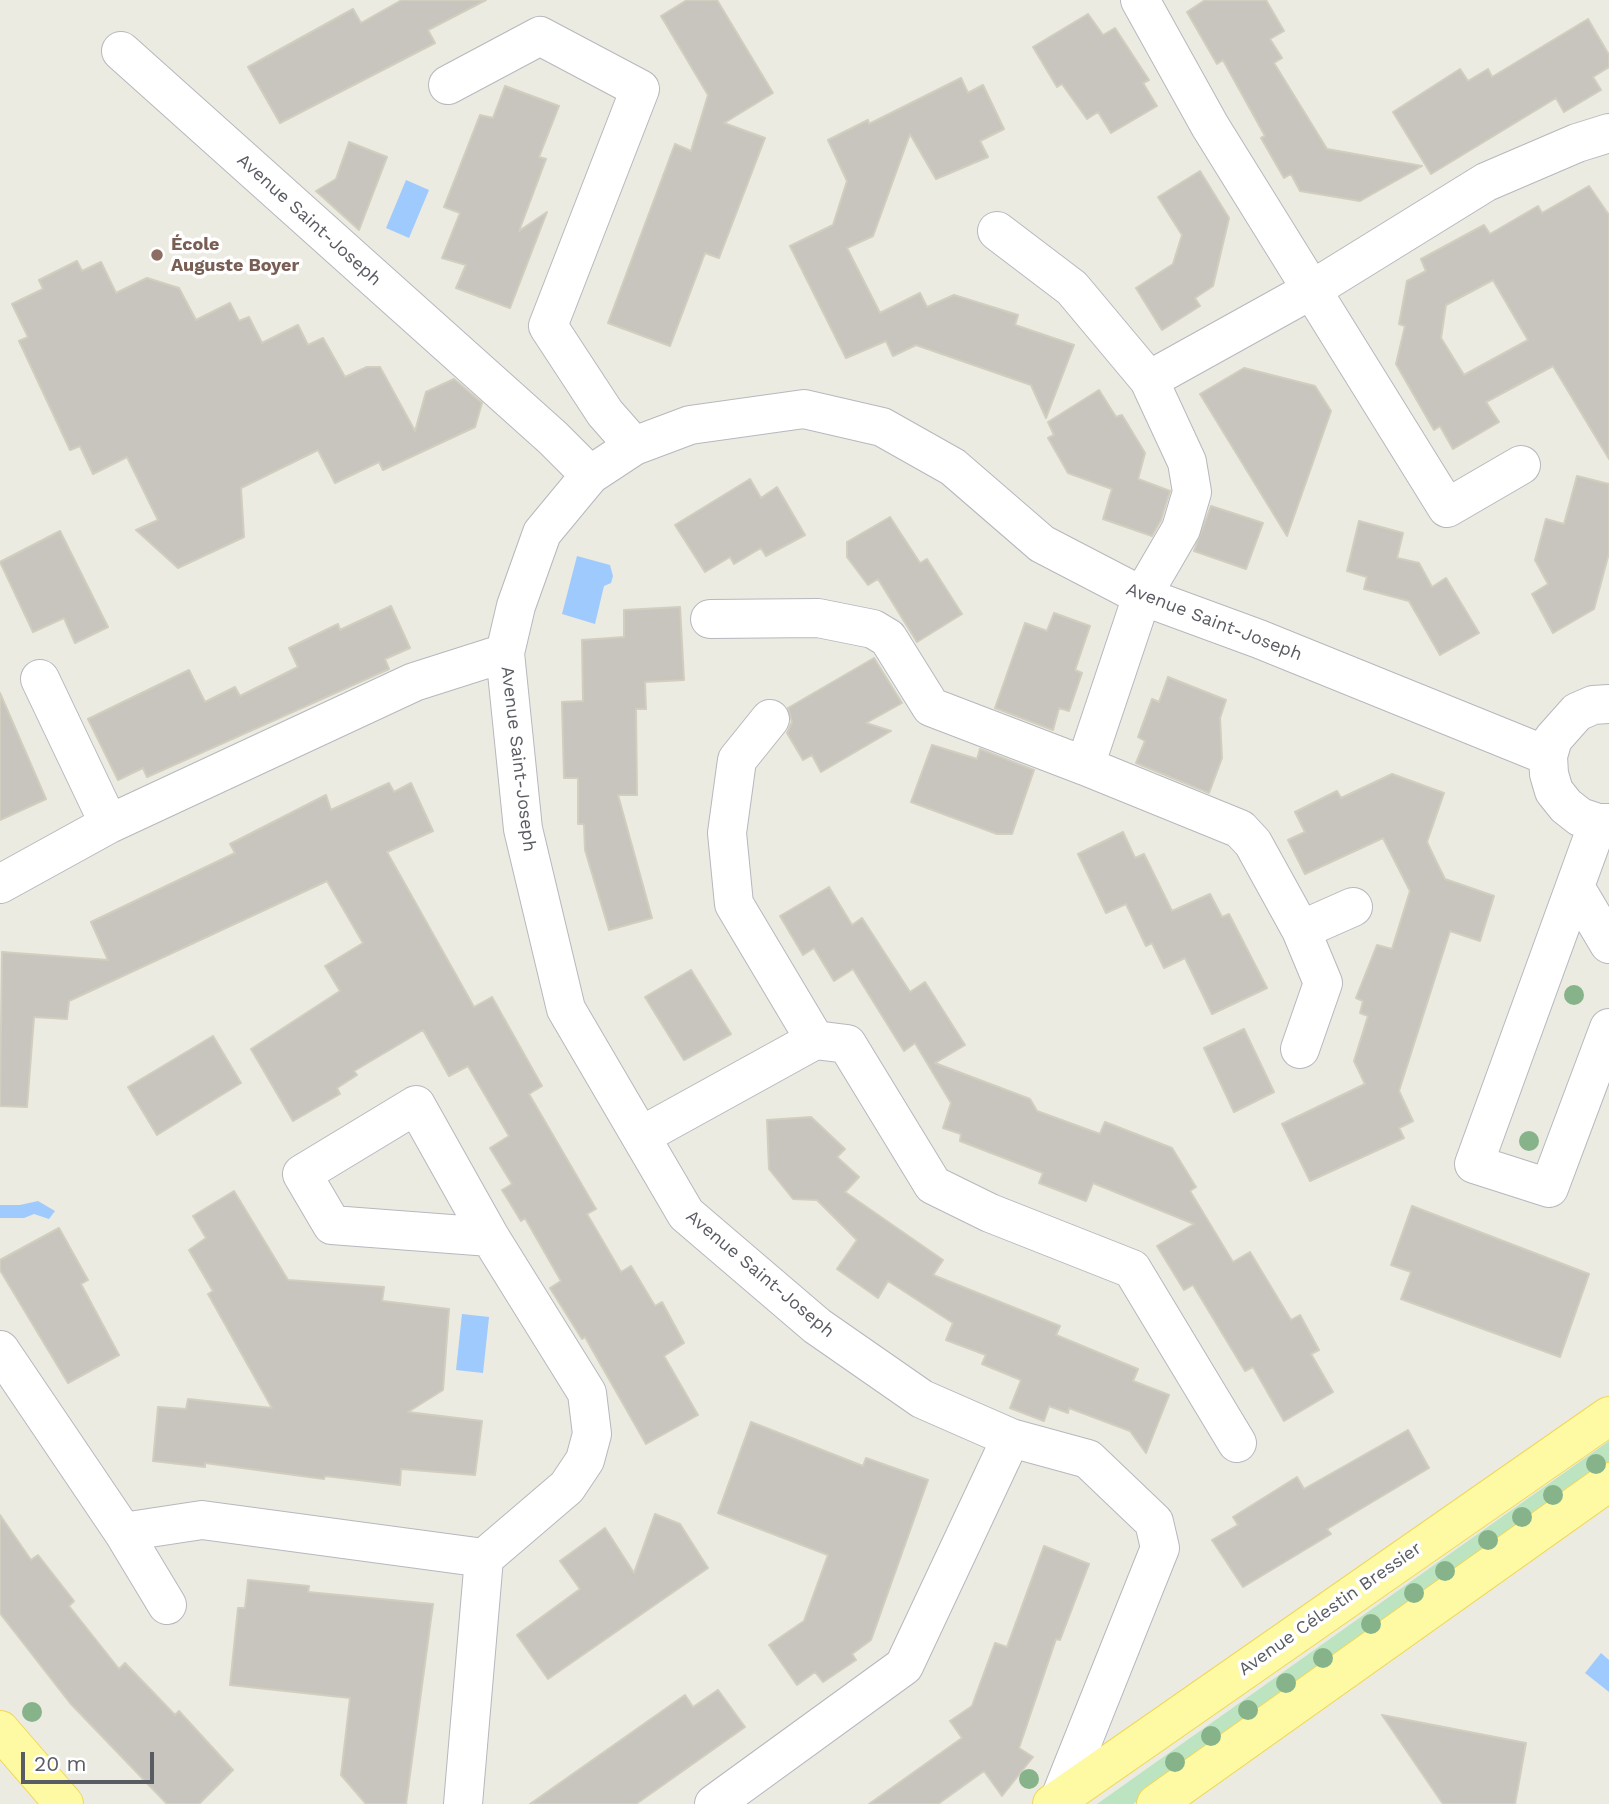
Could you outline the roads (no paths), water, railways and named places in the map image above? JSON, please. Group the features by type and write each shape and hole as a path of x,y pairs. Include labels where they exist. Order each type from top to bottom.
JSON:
{"main road":[{"name":"Avenue Célestin Bressier","path":"1056,1801 1609,1416"},
{"path":"1156,1804 1609,1482"},
{"path":"0,1730 64,1804"}],"street":[{"path":"1140,0 1210,126 1447,508 1521,465"},
{"path":"448,85 540,36 639,89 548,326 605,413 634,446"},
{"name":"Avenue Saint-Joseph","path":"121,51 553,438 590,475"},
{"path":"1149,380 1313,289 1486,182 1577,143 1609,133"},
{"path":"997,231 1072,288 1149,380 1187,461 1192,492 1181,529 1142,596 1085,766"},
{"name":"Avenue Saint-Joseph","path":"1056,1801 1160,1548 1154,1522 1088,1459 1011,1438 922,1399 817,1325 686,1214 566,1009 523,829 505,653 516,606 542,533 590,475 634,446 691,425 804,409 882,427 953,467 1042,544 1142,596 1259,639 1548,756"},
{"path":"710,619 818,618 873,629 888,638 931,707 1240,829 1253,844 1301,930 1323,983 1300,1049"},
{"path":"0,884 109,824 414,682 505,653"},
{"path":"40,680 109,824"},
{"path":"1609,704 1593,705 1577,712 1553,738 1548,756 1549,775 1554,791 1573,811 1603,823 1575,887 1474,1164 1549,1188 1609,1028"},
{"path":"770,719 737,760 727,833 734,904 815,1040"},
{"path":"1575,887 1609,944"},
{"path":"1301,930 1353,908"},
{"path":"641,1136 815,1040 847,1044 933,1185 990,1213 1132,1269 1237,1443"},
{"path":"463,1804 484,1558 567,1487 585,1460 592,1434 587,1393 490,1237 416,1105 302,1174 332,1225 490,1237"},
{"path":"0,1350 123,1532 167,1605"},
{"path":"715,1804 904,1666 1011,1438"},
{"path":"123,1532 202,1520 484,1558"}],"water":[{"path":"406,180 429,190 409,238 386,228"},
{"path":"577,556 610,565 613,576 611,583 604,586 595,624 562,614"},
{"path":"38,1201 55,1211 49,1219 34,1214 24,1218 0,1218 0,1205"},
{"path":"462,1314 489,1317 483,1373 456,1370"},
{"path":"1601,1653 1609,1660 1609,1692 1585,1673"}],"place":[{"name":"École Auguste Boyer","path":"157,255"}]}
